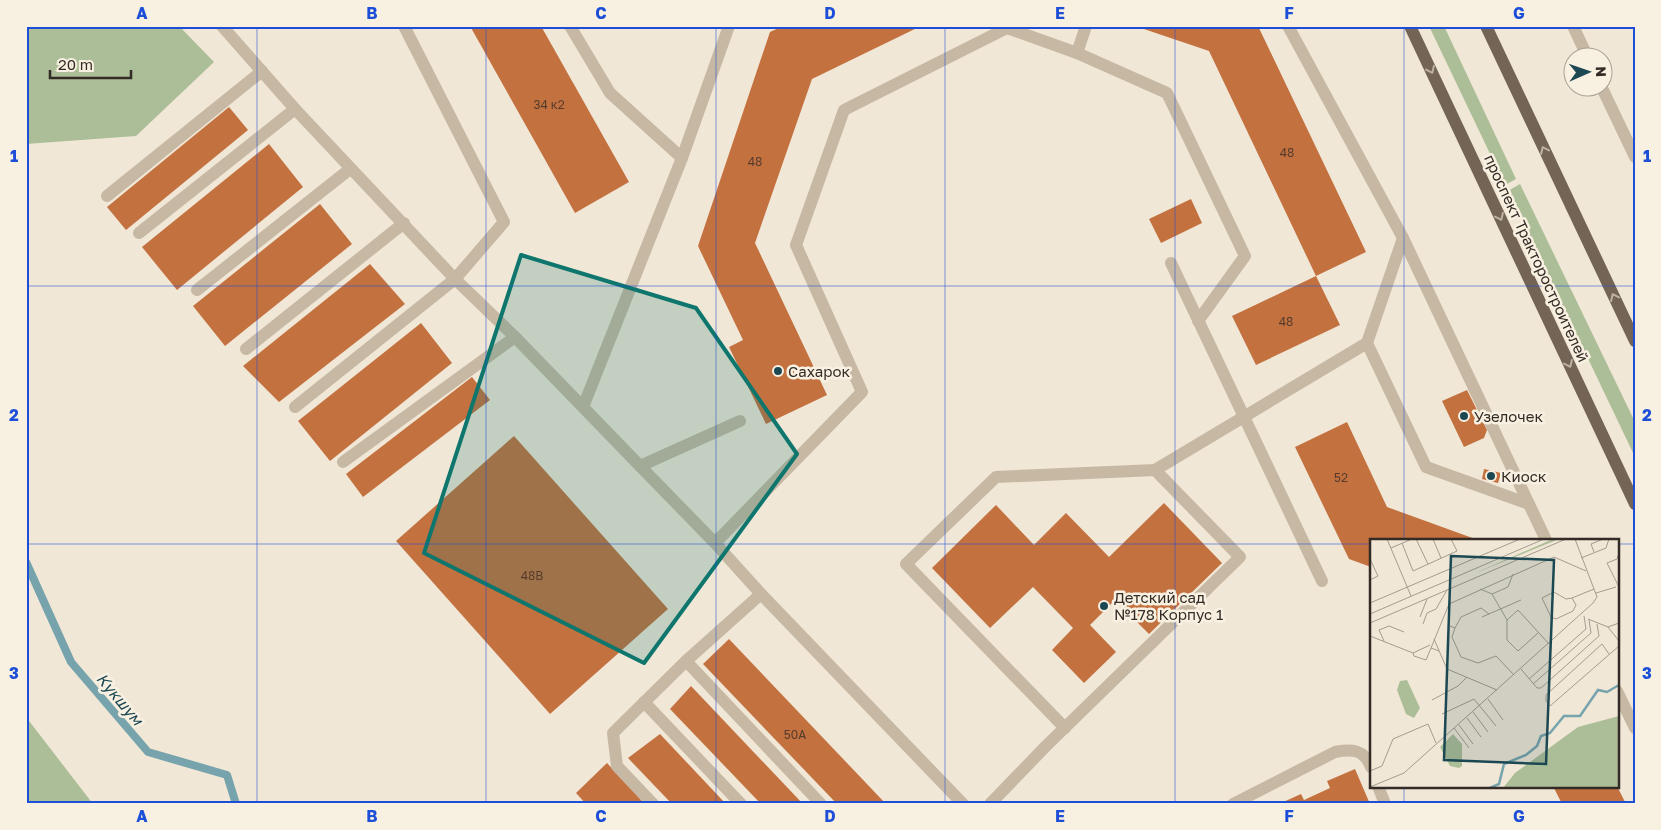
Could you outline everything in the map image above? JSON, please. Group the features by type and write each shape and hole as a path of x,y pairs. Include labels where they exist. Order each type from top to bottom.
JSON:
{"main road":[{"name":"проспект Тракторостроителей","path":"1410,26 1635,504"},
{"path":"1486,26 1635,341"}],"street":[{"path":"222,26 295,110 350,169 404,223 455,279 515,337 715,543 760,594 963,804"},
{"path":"295,407 455,279 504,222 404,26"},
{"path":"570,26 610,93 682,158"},
{"path":"583,407 682,158 729,26"},
{"path":"1076,53 1086,26"},
{"path":"1288,26 1403,238 1546,539"},
{"path":"1573,26 1583,48"},
{"path":"715,543 862,392 796,245 844,110 1007,28 1076,53 1168,93 1245,256 1198,321"},
{"path":"107,196 262,71"},
{"path":"1607,98 1635,157"},
{"path":"139,233 295,110"},
{"path":"197,290 350,169"},
{"path":"246,349 404,223"},
{"path":"1065,728 906,564 996,477 1155,470 1367,343 1403,238"},
{"path":"1171,263 1322,581"},
{"path":"343,462 515,337"},
{"path":"1367,343 1426,467 1529,504"},
{"path":"640,466 740,421"},
{"path":"990,804 1065,728 1240,558 1155,470"},
{"path":"652,804 617,766 613,733 686,661 760,594"},
{"path":"686,661 821,804"},
{"path":"1618,693 1635,728"},
{"path":"644,702 740,804"},
{"path":"1233,804 1336,752 1349,749 1361,752 1370,764"},
{"path":"1379,788 1385,804"}],"highlighted area":[{"path":"521,255 696,308 797,454 644,663 424,553"}],"green space":[{"path":"26,26 179,26 214,62 136,136 26,144"},
{"path":"1429,26 1444,26 1516,179 1505,185"},
{"path":"1520,184 1635,422 1635,457 1508,191"},
{"path":"26,717 93,804 26,804"}],"building":[{"path":"470,26 541,26 629,182 575,213"},
{"path":"783,26 921,26 812,79 755,243 827,395 766,424 729,347 743,340 698,246 770,32"},
{"path":"1258,26 1366,252 1316,276 1209,51 1138,27"},
{"path":"229,107 248,130 126,230 107,207"},
{"path":"269,144 303,187 177,290 142,247"},
{"path":"1191,199 1202,223 1161,243 1149,219"},
{"path":"320,204 352,244 225,346 193,306"},
{"path":"370,264 405,304 279,402 243,366"},
{"path":"1316,276 1340,325 1256,365 1232,316"},
{"path":"421,323 452,363 330,461 298,421"},
{"path":"472,377 490,400 363,497 346,474"},
{"name":"Узелочек","path":"1467,390 1487,430 1484,438 1464,447 1442,401"},
{"path":"1347,422 1387,507 1475,539 1370,539 1370,567 1349,559 1295,447"},
{"path":"514,436 668,609 550,714 396,541"},
{"name":"Киоск","path":"1484,469 1501,473 1498,483 1482,479"},
{"path":"1164,503 1222,563 1149,634 1115,600 1090,625 1116,652 1084,683 1052,650 1073,628 1033,587 990,628 932,568 996,505 1034,545 1066,513 1109,557"},
{"path":"729,639 886,804 837,804 703,664"},
{"path":"691,686 803,804 761,804 670,709"},
{"path":"660,734 726,804 672,804 628,758"},
{"path":"607,763 645,804 586,804 576,793"},
{"path":"1355,769 1370,804 1279,804 1301,794 1304,800 1330,788 1327,781"},
{"path":"1554,788 1618,788 1626,804 1562,804"}],"waterway":[{"name":"Кукшум","path":"26,562 71,662 148,752 227,775 236,804"}],"place":[{"name":"Сахарок","path":"778,371"},
{"name":"Узелочек","path":"1464,416"},
{"name":"Киоск","path":"1491,476"},
{"name":"Детский сад №178 Корпус 1","path":"1104,606"}]}
